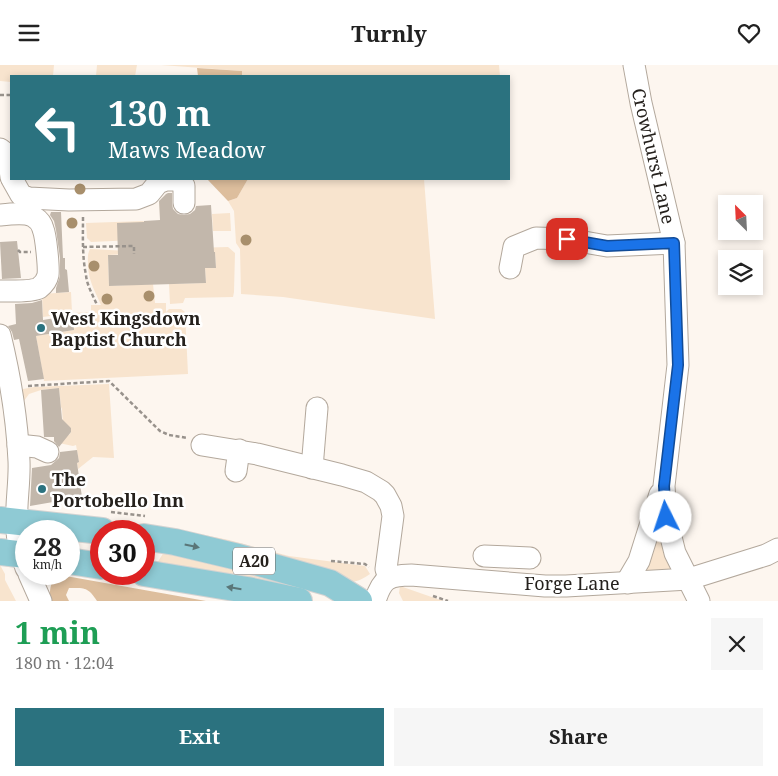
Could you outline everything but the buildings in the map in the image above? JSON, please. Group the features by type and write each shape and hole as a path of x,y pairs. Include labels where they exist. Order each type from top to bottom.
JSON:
{"main road":[{"name":"A20","path":"155,542 175,542 238,557 330,583 359,601"},
{"name":"A20","path":"155,575 247,590 299,601"}],"street":[{"name":"Crowhurst Lane","path":"634,65 641,103 674,243 678,365 664,486 666,517 671,540 680,564 699,601"},
{"path":"0,149 8,155 10,166"},
{"path":"13,180 20,195 29,198 82,200 136,199 149,194 158,183 166,180 176,180 184,186 184,203"},
{"path":"0,215 33,215 42,224 45,232 48,273 44,283 39,288 33,290 0,291"},
{"path":"510,268 514,247 536,238 567,239 607,246 674,243"},
{"path":"0,335 12,391 18,445 17,520"},
{"path":"312,468 317,408"},
{"path":"18,445 36,447 48,452"},
{"path":"202,445 239,450 366,481 381,491 391,506 393,516 386,569 389,578 380,587 376,601"},
{"path":"236,471 239,450"},
{"name":"Crowhurst Lane","path":"628,583 639,561 664,486"},
{"name":"Forge Lane","path":"389,578 411,575 566,586 689,579 766,555 778,549"},
{"path":"484,556 530,559"},
{"path":"504,582 505,557"},
{"path":"34,585 41,601"}],"path":[{"path":"82,200 86,276 97,305"},
{"path":"83,247 134,246 134,254"},
{"path":"19,252 28,252"},
{"path":"12,391 30,385 109,381 160,431 169,435 193,438 202,445"},
{"path":"369,567 373,562"}],"shaded area":[{"path":"0,65 54,65 53,75 10,75 10,82 0,81"},
{"path":"97,65 137,65 135,75 96,75"},
{"path":"161,65 499,65 500,75 242,75 242,71"},
{"path":"197,68 242,71 242,75 198,75"},
{"path":"208,180 247,180 237,198 228,201"},
{"path":"247,180 424,180 435,319 283,297 241,294 240,249 236,243 234,211 228,201 237,198"},
{"path":"230,213 231,231 213,231 212,214"},
{"path":"144,221 135,240 91,242 87,238 86,223"},
{"path":"228,247 235,253 233,297 185,298 183,303 170,304 169,284 206,283 205,268 216,268 215,252 191,253 191,248"},
{"path":"90,249 128,251 128,254 108,255 109,286 153,284 155,303 166,303 166,312 169,309 181,309 185,312 188,374 44,381 36,336 74,330 72,313 91,312 91,305 101,305 90,277 88,253"},
{"path":"71,292 72,313 43,317 42,294"},
{"path":"109,384 114,458 93,457 78,469 77,463 79,462 76,445 54,442 54,437 69,435 71,432 71,428 63,425 59,388 41,390 29,394 21,405 20,398 23,389"},
{"path":"659,515 679,571 644,576"},
{"path":"164,527 229,540 289,556 365,566 370,574 358,581 350,582"},
{"path":"164,552 297,586 155,568"},
{"path":"0,565 5,574 5,580 16,601 0,601"},
{"path":"80,579 90,580 90,585 116,585 206,601 97,601 91,593 83,588 69,588 66,595 69,601 50,601 51,585 80,585"},
{"path":"400,586 443,601 403,601 399,593"}],"place":[{"name":"West Kingsdown Baptist Church","path":"41,328"},
{"name":"The Portobello Inn","path":"42,489"}],"route":[{"path":"567,239 607,246 674,243 678,365 664,486 666,517"}]}
